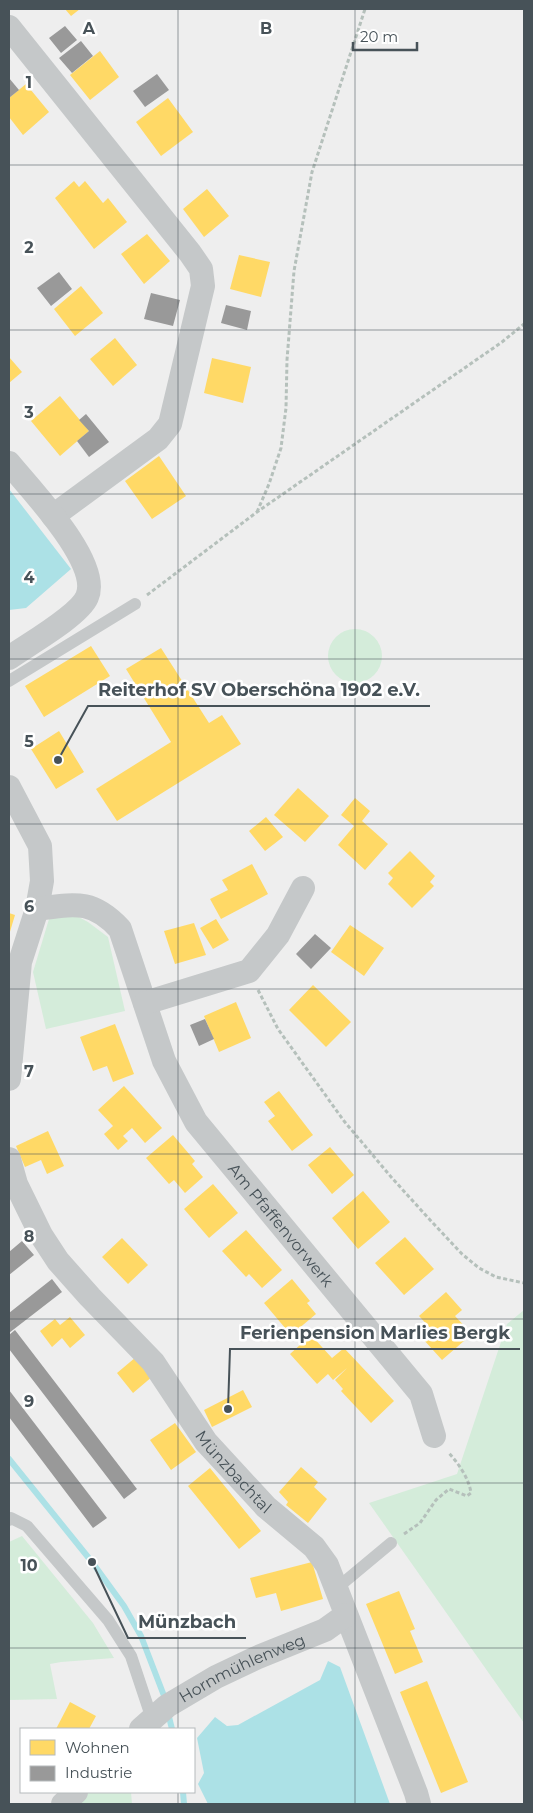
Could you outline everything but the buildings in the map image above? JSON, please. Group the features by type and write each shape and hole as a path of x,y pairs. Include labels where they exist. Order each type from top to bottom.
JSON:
{"street":[{"path":"9,27 190,253 201,269 203,286 170,424 158,439 53,516"},
{"path":"9,463 75,546 90,580 87,597 76,611 9,658"},
{"path":"9,786 40,846 42,881 37,909 15,961 9,1079"},
{"path":"145,1003 249,971 278,935 303,888"},
{"name":"Am Pfaffenvorwerk","path":"37,909 74,904 94,908 108,916 120,928 164,1061 196,1122 420,1394 434,1436"},
{"name":"Münzbachtal","path":"9,1159 16,1184 41,1235 58,1261 90,1298 153,1362 206,1442 266,1507 314,1547 327,1564 419,1804"},
{"name":"Hornmühlenweg","path":"149,1722 167,1706 216,1678 256,1658 325,1630 346,1615"},
{"path":"63,1804 75,1793"}],"lane":[{"path":"9,681 135,604"},
{"path":"9,1520 11,1518 27,1526 108,1620 131,1656 149,1722"},
{"path":"337,1588 391,1543"}],"path":[{"path":"257,512 281,448 286,408 287,360 294,271 312,172 366,9"},
{"path":"135,604 257,512 502,342 524,324"},
{"path":"249,971 278,1029 344,1121 392,1178 462,1254 479,1268 496,1277 524,1283"},
{"path":"391,1543 420,1523 436,1500 449,1489 467,1496 471,1493 470,1486 455,1460 434,1436"}],"green space":[{"path":"355,629 365,631 374,637 380,646 382,656 380,666 374,675 365,681 355,683 345,681 336,675 330,666 328,656 330,646 336,637 345,631"},
{"path":"75,915 108,937 125,1011 46,1029 33,972 49,919"},
{"path":"524,1310 524,1723 369,1503 457,1474 507,1324"},
{"path":"22,1536 93,1623 114,1658 50,1664 57,1699 9,1700 9,1542"},
{"path":"88,1793 131,1793 132,1804 74,1804"}],"water":[{"path":"9,489 71,569 26,608 9,610"},
{"path":"328,1661 340,1667 390,1804 208,1804 198,1784 204,1773 197,1738 215,1717 227,1726 238,1725 320,1680"}],"waterway":[{"path":"9,1459 92,1562 124,1606 141,1636 166,1701"},
{"path":"168,1713 172,1728"},
{"path":"183,1793 184,1804"}],"place":[{"name":"Reiterhof SV Oberschöna 1902 e.V.","path":"58,760"},
{"name":"Ferienpension Marlies Bergk","path":"228,1409"},
{"name":"Münzbach","path":"92,1562"}]}
